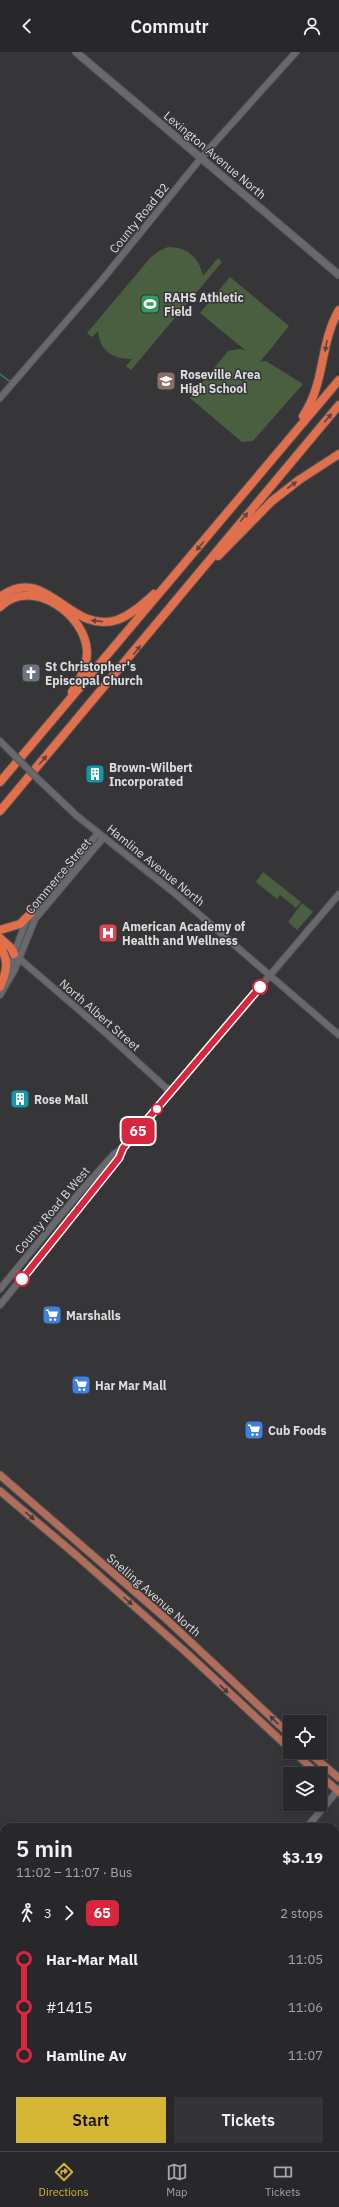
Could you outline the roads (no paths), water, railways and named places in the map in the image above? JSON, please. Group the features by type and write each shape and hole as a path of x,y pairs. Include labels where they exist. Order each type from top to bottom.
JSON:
{"highway":[{"path":"279,451 308,409 315,394 322,371 328,335 339,310"},
{"path":"0,782 339,380"},
{"path":"0,811 131,657 339,405"},
{"path":"184,591 272,501 299,480 339,454"},
{"path":"0,597 15,590 36,589 48,593 83,618 97,622 111,621 124,617 136,609 176,575"},
{"path":"0,607 15,597 27,595 37,596 52,602 72,619 82,631 87,653 85,667 74,689 56,717"},
{"path":"0,930 14,927 31,913"},
{"path":"0,938 11,948 17,957"},
{"path":"0,946 17,957"},
{"path":"0,946 5,955 7,967 0,987"}],"main road":[{"name":"Lexington Avenue North","path":"76,52 339,275"},
{"name":"Snelling Avenue North","path":"0,1475 164,1618 283,1728"},
{"name":"Snelling Avenue North","path":"0,1491 76,1555 172,1640 283,1743"},
{"path":"302,1759 310,1767"},
{"path":"316,1759 339,1778"},
{"path":"327,1782 338,1791"}],"street":[{"name":"County Road B2","path":"0,398 102,280 201,158 296,52"},
{"name":"Hamline Avenue North","path":"0,741 61,802 98,833 165,884 339,1034"},
{"name":"Commerce Street","path":"0,995 10,980 17,957 22,928 31,913 98,833"},
{"name":"Commerce Street","path":"0,987 17,957 35,919 104,837"},
{"name":"County Road B West","path":"0,1289 80,1192 114,1154 123,1148 339,894"},
{"name":"North Albert Street","path":"17,957 108,1035 166,1088 173,1090"},
{"name":"County Road B West","path":"0,1305 119,1158 123,1148"},
{"path":"310,1823 338,1791"}],"waterway":[{"path":"0,374 9,381 12,380"}],"place":[{"name":"RAHS Athletic Field","path":"150,304"},
{"name":"Roseville Area High School","path":"166,381"},
{"name":"St Christopher's Episcopal Church","path":"31,673"},
{"name":"Brown-Wilbert Incorporated","path":"95,774"},
{"name":"American Academy of Health and Wellness","path":"108,933"},
{"name":"Rose Mall","path":"20,1099"},
{"name":"Marshalls","path":"52,1315"},
{"name":"Har Mar Mall","path":"81,1385"},
{"name":"Cub Foods","path":"254,1430"}]}
